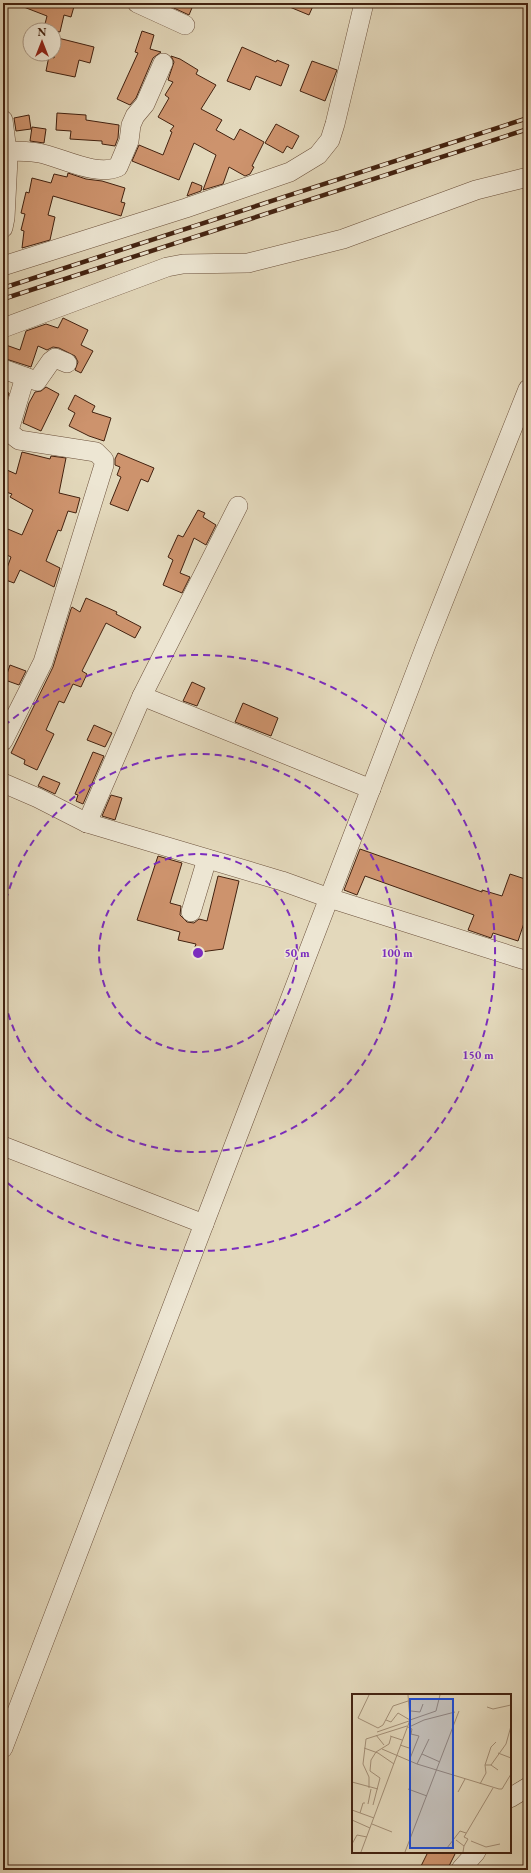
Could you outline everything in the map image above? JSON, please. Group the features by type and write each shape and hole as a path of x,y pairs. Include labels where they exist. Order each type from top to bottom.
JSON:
{"street":[{"path":"137,3 185,25"},
{"path":"3,266 186,208 290,172 318,155 330,140 335,124 364,3"},
{"path":"7,151 39,153 78,165 105,170 118,167 129,141 131,125 135,116 146,104 163,63"},
{"path":"3,120 8,159 5,218 3,228"},
{"path":"3,328 167,267 183,264 228,265 248,263 343,239 476,190 528,177"},
{"path":"3,369 37,381 51,361 55,358 68,363"},
{"path":"3,741 43,662 104,465 104,460 96,452 19,440 10,434 10,427 25,378"},
{"path":"3,1748 371,788 528,389"},
{"path":"86,823 142,696 238,506"},
{"path":"142,696 371,788"},
{"path":"3,783 86,823 282,881 329,898 528,961"},
{"path":"191,912 207,860"},
{"path":"3,1146 204,1224"},
{"path":"511,1797 528,1787"},
{"path":"461,1869 475,1853"}],"building":[{"path":"75,3 71,17 64,15 62,24 62,22 46,22 47,16 16,4"},
{"path":"163,3 194,3 189,15"},
{"path":"280,3 306,3 313,6 309,15"},
{"path":"142,31 154,35 150,49 161,52 153,58 136,98 130,105 117,99 138,53 135,52"},
{"path":"62,39 94,47 90,63 79,60 75,77 46,71 48,62 62,62"},
{"path":"242,47 276,62 277,60 289,65 281,86 256,76 250,90 227,81"},
{"path":"171,56 180,59 198,70 196,74 216,85 201,109 222,120 216,130 234,140 240,129 264,142 252,166 254,167 250,174 245,176 229,167 223,184 203,190 216,155 194,143 179,180 132,161 139,145 163,155 172,132 170,131 174,126 158,117 169,98 165,95 173,82 168,80 174,62"},
{"path":"312,61 337,70 325,101 300,91"},
{"path":"57,113 86,115 86,120 119,125 118,138 115,146 102,144 102,141 70,139 71,131 56,130"},
{"path":"29,115 31,129 16,131 14,118"},
{"path":"276,124 299,136 292,149 287,146 283,153 265,143"},
{"path":"32,127 46,129 44,143 30,141"},
{"path":"68,173 86,179 102,181 125,188 121,202 125,203 121,216 53,196 48,215 55,217 50,240 22,248 24,231 21,230 25,214 21,213 26,192 29,193 32,178 51,183 54,174 67,177"},
{"path":"192,182 202,186 201,191 187,196"},
{"path":"63,318 88,330 81,345 93,351 81,373 75,370 78,362 75,356 59,348 53,347 47,350 38,346 31,367 3,358 3,344 20,350 26,331 46,324 58,328"},
{"path":"46,387 59,394 41,431 23,423 29,403 35,392 41,391"},
{"path":"3,391 9,393 3,412"},
{"path":"75,395 95,406 92,412 111,418 104,441 89,436 69,426 75,413 68,409"},
{"path":"22,452 50,459 51,456 66,458 59,493 80,498 76,513 68,511 61,531 58,530 46,561 60,568 54,587 20,570 14,583 3,579 11,557 3,553 3,527 22,535 33,510 10,497 12,494 3,491 3,479 7,470 16,474"},
{"path":"118,453 154,468 148,482 141,479 128,511 110,504 121,477 117,475 120,467 115,465 115,459"},
{"path":"198,510 205,513 203,517 216,525 206,545 194,538 180,573 190,577 182,593 163,585 173,560 168,557 178,535 183,537"},
{"path":"86,598 117,612 116,614 141,627 135,638 106,623 82,671 87,674 81,687 73,684 64,703 59,701 46,730 54,734 37,770 24,764 25,760 11,753 53,667 71,609 72,607 80,612"},
{"path":"10,665 26,671 19,685 5,680"},
{"path":"192,682 205,688 197,706 183,701"},
{"path":"243,703 278,718 271,736 235,722"},
{"path":"94,725 112,733 105,747 87,740"},
{"path":"93,752 104,756 83,804 76,801 78,795 75,794"},
{"path":"43,776 60,783 55,794 38,786"},
{"path":"111,795 122,798 115,820 102,816"},
{"path":"360,849 482,892 482,890 502,896 510,874 528,880 528,911 518,941 493,933 491,938 468,930 474,915 365,876 357,895 344,890"},
{"path":"158,856 182,863 170,903 181,906 180,915 187,922 194,923 199,919 207,921 218,876 239,881 223,949 193,953 196,944 178,940 180,932 137,920"},
{"path":"428,1853 456,1853 447,1870 419,1870"}],"railway":[{"path":"3,288 528,118"},
{"path":"3,299 528,129"}]}
